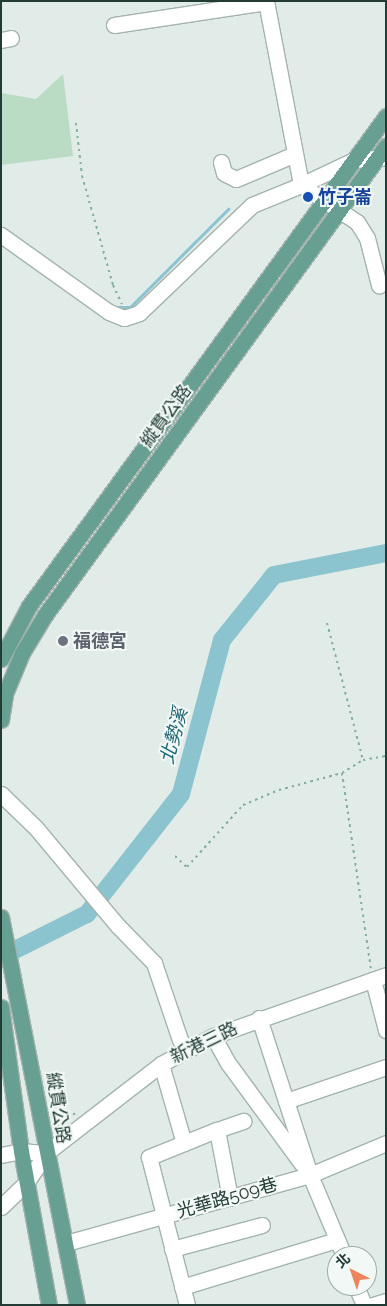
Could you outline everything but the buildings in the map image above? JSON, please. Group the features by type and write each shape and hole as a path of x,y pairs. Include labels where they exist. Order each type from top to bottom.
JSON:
{"main road":[{"name":"縱貫公路","path":"1,659 29,606 386,116"},
{"name":"縱貫公路","path":"1,720 5,694 22,653 45,615 341,209 381,158 386,146"},
{"name":"縱貫公路","path":"1,917 34,1071 46,1153 66,1243 77,1305"},
{"path":"1,1007 20,1151 49,1305"}],"street":[{"path":"114,25 266,2 301,185 341,209 357,222 367,238 379,285"},
{"path":"221,162 224,173 236,179 295,154"},
{"path":"1,235 109,312 124,318 139,313 252,204 301,185 354,160 381,158"},
{"path":"1,794 36,828 118,926 154,963 180,1040 187,1049"},
{"path":"379,977 386,1030"},
{"name":"新港三路","path":"1,1207 26,1183 46,1153 161,1064 213,1036 259,1018 379,977"},
{"path":"259,1018 310,1175 340,1246"},
{"path":"213,1036 228,1064 310,1175"},
{"path":"161,1064 184,1144"},
{"path":"286,1102 386,1067"},
{"path":"187,1305 149,1157 243,1121"},
{"path":"217,1130 230,1198"},
{"name":"光華路509巷","path":"66,1243 310,1175 386,1143"},
{"path":"1,1155 20,1151 46,1153"},
{"path":"1,1166 20,1151"},
{"path":"172,1249 262,1226"},
{"path":"182,1287 337,1240"},
{"path":"372,1305 386,1301"}],"path":[{"path":"76,124 82,176 113,285 122,302"},
{"path":"327,623 363,760"},
{"path":"175,856 187,867 243,805 279,790 342,773 363,760 386,756"},
{"path":"342,773 379,977"}],"green space":[{"path":"63,74 73,156 1,165 1,93 36,99"}],"waterway":[{"path":"114,307 130,307 228,209"},
{"name":"北勢溪","path":"1,957 87,914 181,794 222,640 274,575 386,553"}],"place":[{"name":"竹子崙","path":"308,197"},
{"name":"福德宮","path":"63,641"}]}
